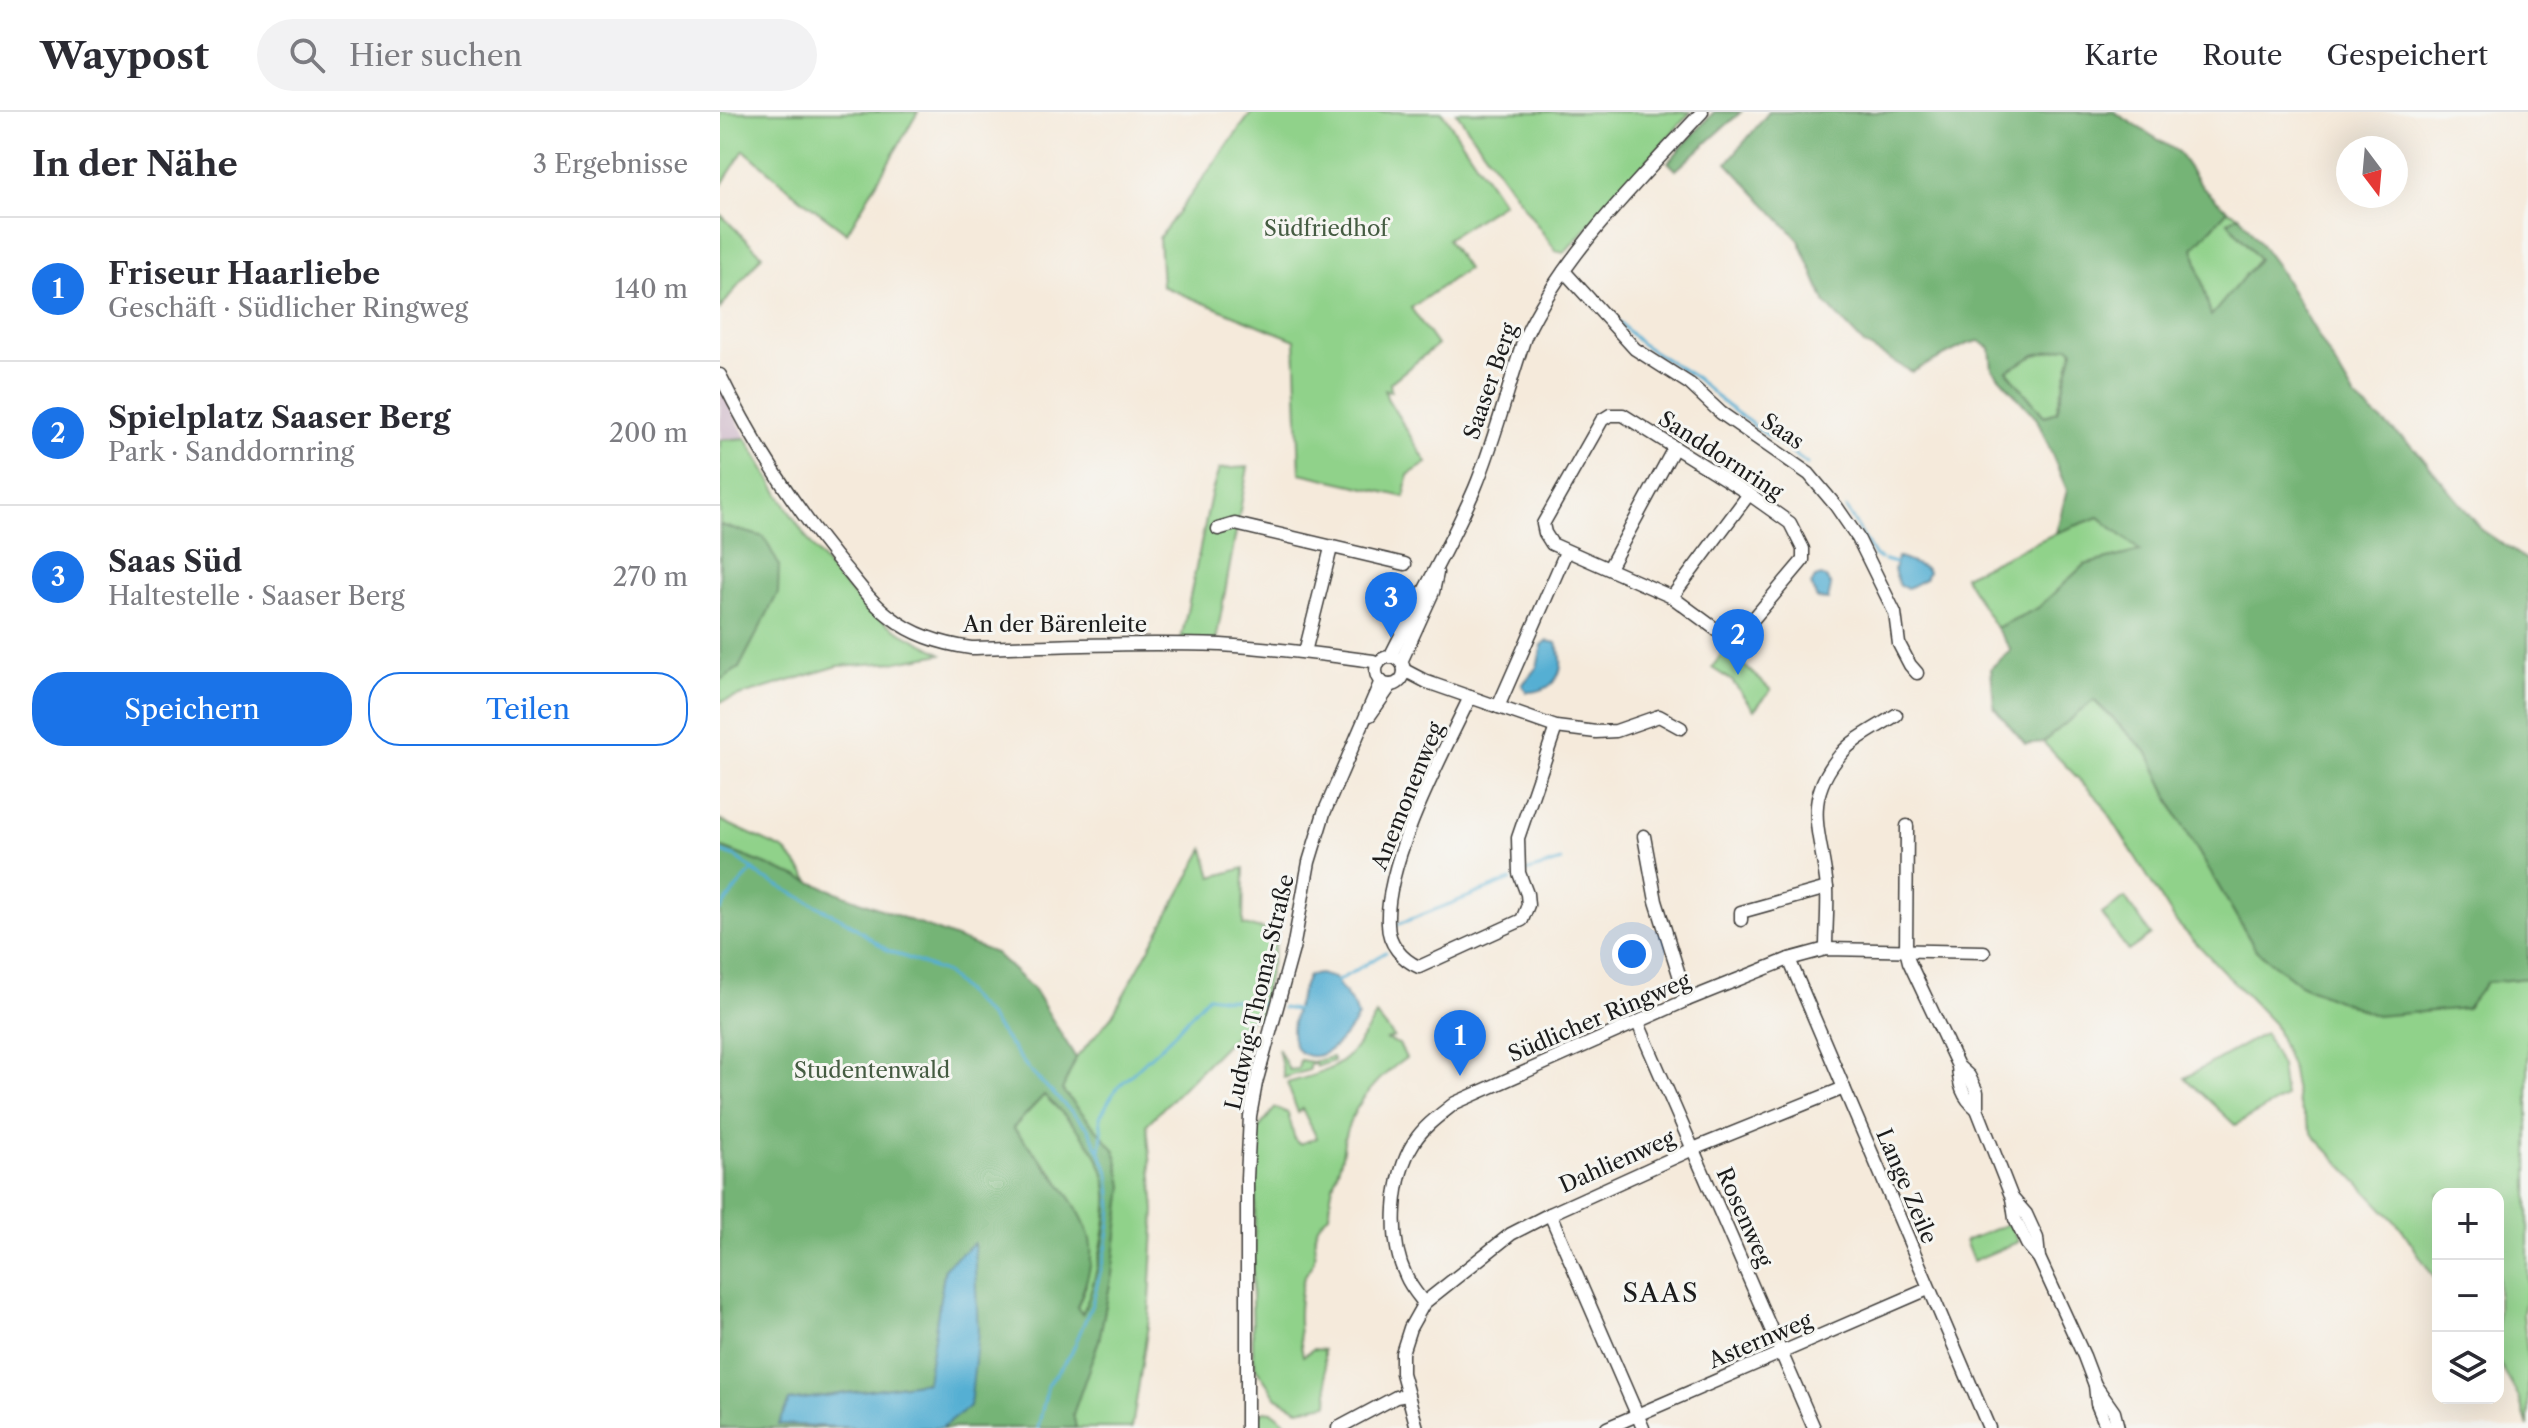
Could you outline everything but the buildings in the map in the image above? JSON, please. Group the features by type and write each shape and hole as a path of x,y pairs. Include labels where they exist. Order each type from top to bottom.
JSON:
{"street":[{"name":"Saaser Berg","path":"1392,671 1426,585 1437,569 1476,485 1525,337 1564,271 1614,209 1702,112"},
{"name":"Saas","path":"1564,271 1635,349 1690,384 1728,418 1809,474 1858,538 1895,613 1899,644 1917,673"},
{"name":"An der Bärenleite","path":"720,375 754,437 806,518 876,606 914,632 971,648 1159,644 1305,652 1373,661 1392,671"},
{"name":"Sanddornring","path":"1610,415 1623,415 1749,494 1790,523 1803,549 1803,560 1739,636 1725,636 1672,597 1552,544 1543,524 1602,420 1610,415"},
{"path":"1609,568 1674,448"},
{"path":"1672,597 1749,494"},
{"path":"1218,529 1235,524 1405,564"},
{"path":"1305,652 1331,548"},
{"path":"1498,707 1566,552"},
{"path":"1392,671 1415,683 1427,682 1556,727 1616,731 1659,716 1681,728"},
{"name":"Ludwig-Thoma-Straße","path":"1247,1428 1247,1178 1250,1116 1293,949 1309,862 1324,813 1342,766 1392,671"},
{"name":"Anemonenweg","path":"1470,697 1424,794 1393,878 1388,925 1390,934 1405,961 1419,967 1522,920 1528,905 1519,873 1518,838 1556,727"},
{"path":"1826,949 1827,888 1809,819 1824,777 1840,755 1896,715"},
{"path":"1907,826 1906,950 1958,1066 1969,1076 1977,1092 1977,1109 2012,1198 2032,1226 2039,1258 2095,1385 2108,1400 2118,1428"},
{"path":"1644,836 1656,901 1687,1000"},
{"path":"1741,920 1741,912 1827,888"},
{"name":"Südlicher Ringweg","path":"1424,1303 1405,1274 1397,1247 1397,1188 1402,1164 1415,1140 1455,1103 1687,1000 1789,959 1826,949 1984,952"},
{"name":"Lange Zeile","path":"1789,959 1989,1428"},
{"name":"Rosenweg","path":"1638,1023 1814,1428"},
{"name":"Dahlienweg","path":"1424,1303 1511,1234 1550,1214 1693,1149 1844,1088"},
{"path":"1550,1214 1643,1428"},
{"name":"Asternweg","path":"1607,1428 1928,1289"},
{"path":"1417,1428 1402,1373 1402,1353 1410,1328 1424,1303"},
{"path":"2095,1385 2097,1404 2107,1428"},
{"path":"1338,1428 1396,1397 1407,1395"}],"shaded area":[{"path":"720,385 746,438 720,440"}],"green space":[{"path":"720,112 918,112 847,233 744,150 720,187"},
{"name":"Südfriedhof","path":"1252,112 1442,112 1503,203 1447,239 1467,269 1411,308 1437,345 1390,383 1391,391 1385,390 1427,463 1408,475 1405,497 1300,473 1295,340 1162,286 1159,238"},
{"path":"1456,112 1691,112 1564,253 1556,251"},
{"path":"1714,112 1741,112 1676,170 1668,162"},
{"path":"1769,112 2114,112 2178,152 2203,188 2228,210 2193,248 2211,316 2259,259 2228,222 2239,215 2277,266 2355,398 2416,450 2482,530 2528,561 2528,978 2487,982 2467,1008 2377,1016 2301,985 2256,950 2177,815 2148,753 2094,700 2043,742 2025,744 1994,707 1991,668 2011,650 1996,628 2038,608 2084,565 2140,551 2099,517 2056,533 2067,490 2037,419 1992,369 1990,348 1979,341 1967,344 1912,372 1864,344 1826,304 1799,240 1727,163","holes":["2069,346 2073,350 2057,412 2044,416 2007,371 2035,355"]},
{"path":"2228,210 2239,215 2228,222 2259,259 2211,317 2193,248"},
{"path":"720,214 762,255 720,309"},
{"path":"2070,345 2073,350 2056,412 2044,416 2007,371 2035,355"},
{"path":"746,438 807,539 844,585 888,624 942,654 896,662 838,666 720,702 720,680 739,668 764,537 720,525 720,440"},
{"path":"1248,467 1216,641 1181,640 1219,469"},
{"path":"2099,517 2141,551 2084,565 2038,608 1996,628 1964,576 2056,533"},
{"path":"720,525 764,537 779,565 778,593 739,668 720,680"},
{"path":"1734,645 1737,659 1771,690 1754,710 1732,681 1712,668 1727,646"},
{"path":"2093,700 2148,753 2177,815 2256,950 2301,985 2377,1016 2487,982 2528,978 2528,1288 2523,1313 2528,1361 2528,1427 2519,1398 2504,1371 2504,1188 2432,1188 2432,1275 2402,1229 2313,1135 2298,1103 2291,1066 2274,1024 2176,922 2101,802 2043,742"},
{"path":"720,820 785,850 811,882 720,847"},
{"name":"Studentenwald","path":"720,847 995,953 1034,990 1076,1058 1062,1090 1115,1150 1123,1186 1112,1274 1099,1340 1073,1414 1076,1428 941,1428 970,1405 945,1267 927,1382 789,1401 779,1424 856,1428 720,1428","holes":["1044,1095 1091,1146 1105,1179 1107,1198 1102,1248 1082,1314 1077,1307 1091,1261 1088,1231 1060,1183 1013,1128"]},
{"path":"1204,849 1212,877 1244,868 1243,925 1278,932 1259,1018 1251,1019 1147,1124 1155,1210 1149,1319 1132,1428 1076,1428 1073,1414 1099,1340 1112,1274 1123,1186 1062,1089 1076,1058 1112,1016"},
{"path":"2125,898 2151,935 2128,951 2102,914"},
{"path":"1376,1015 1394,1037 1387,1040 1399,1044 1406,1058 1371,1089 1351,1118 1331,1193 1329,1215 1316,1230 1314,1259 1301,1290 1299,1328 1303,1356 1313,1349 1324,1350 1328,1404 1298,1409 1277,1398 1256,1368 1253,1353 1258,1129 1275,1108 1288,1113 1295,1140 1299,1144 1317,1138 1302,1109 1298,1113 1287,1083 1341,1062 1358,1045"},
{"path":"2265,1033 2281,1066 2285,1097 2235,1125 2185,1078"},
{"path":"1278,1048 1289,1070 1298,1069 1300,1060 1312,1062 1332,1057 1334,1061 1316,1067 1315,1064 1309,1065 1309,1070 1284,1078"},
{"path":"1044,1095 1091,1146 1105,1179 1106,1221 1096,1274 1082,1315 1077,1307 1086,1285 1080,1215 1054,1174 1013,1128"},
{"path":"2010,1223 2018,1242 1973,1261 1965,1241"},
{"path":"1264,1411 1272,1412 1293,1428 1258,1428 1255,1418"}],"water":[{"path":"1897,557 1925,568 1928,572 1925,579 1908,588 1899,586 1894,570"},
{"path":"1821,576 1831,586 1828,600 1817,599 1811,585 1815,578"},
{"path":"1547,641 1556,643 1560,652 1557,677 1546,688 1527,692 1522,685 1537,667 1542,645"},
{"path":"1319,974 1334,978 1358,1017 1334,1047 1317,1056 1309,1056 1300,1052 1295,1045 1293,1023 1308,976"},
{"path":"974,1243 978,1332 970,1406 941,1428 778,1424 789,1401 927,1382 945,1267"}],"waterway":[{"path":"1611,314 1640,343 1696,378 1726,405 1807,464"},
{"path":"1846,508 1874,555 1881,559"},
{"path":"1885,560 1895,563"},
{"path":"720,851 736,857 762,877 846,921 887,950 946,973 988,1016 1030,1071 1088,1128 1109,1172 1112,1209 1106,1250 1092,1304 1071,1354 1048,1385 1038,1428"},
{"path":"1526,872 1561,861"},
{"path":"720,910 753,870"},
{"path":"1396,925 1511,880"},
{"path":"1336,982 1386,952"},
{"path":"1100,1150 1100,1117 1115,1090 1171,1037 1208,996 1275,1006"},
{"path":"1282,1008 1296,1010"}],"place":[{"name":"Saas Süd","path":"1391,638"},
{"name":"Spielplatz Saaser Berg","path":"1738,675"},
{"name":"Friseur Haarliebe","path":"1460,1076"}],"district":[{"name":"SAAS","path":"1661,1293"}]}
